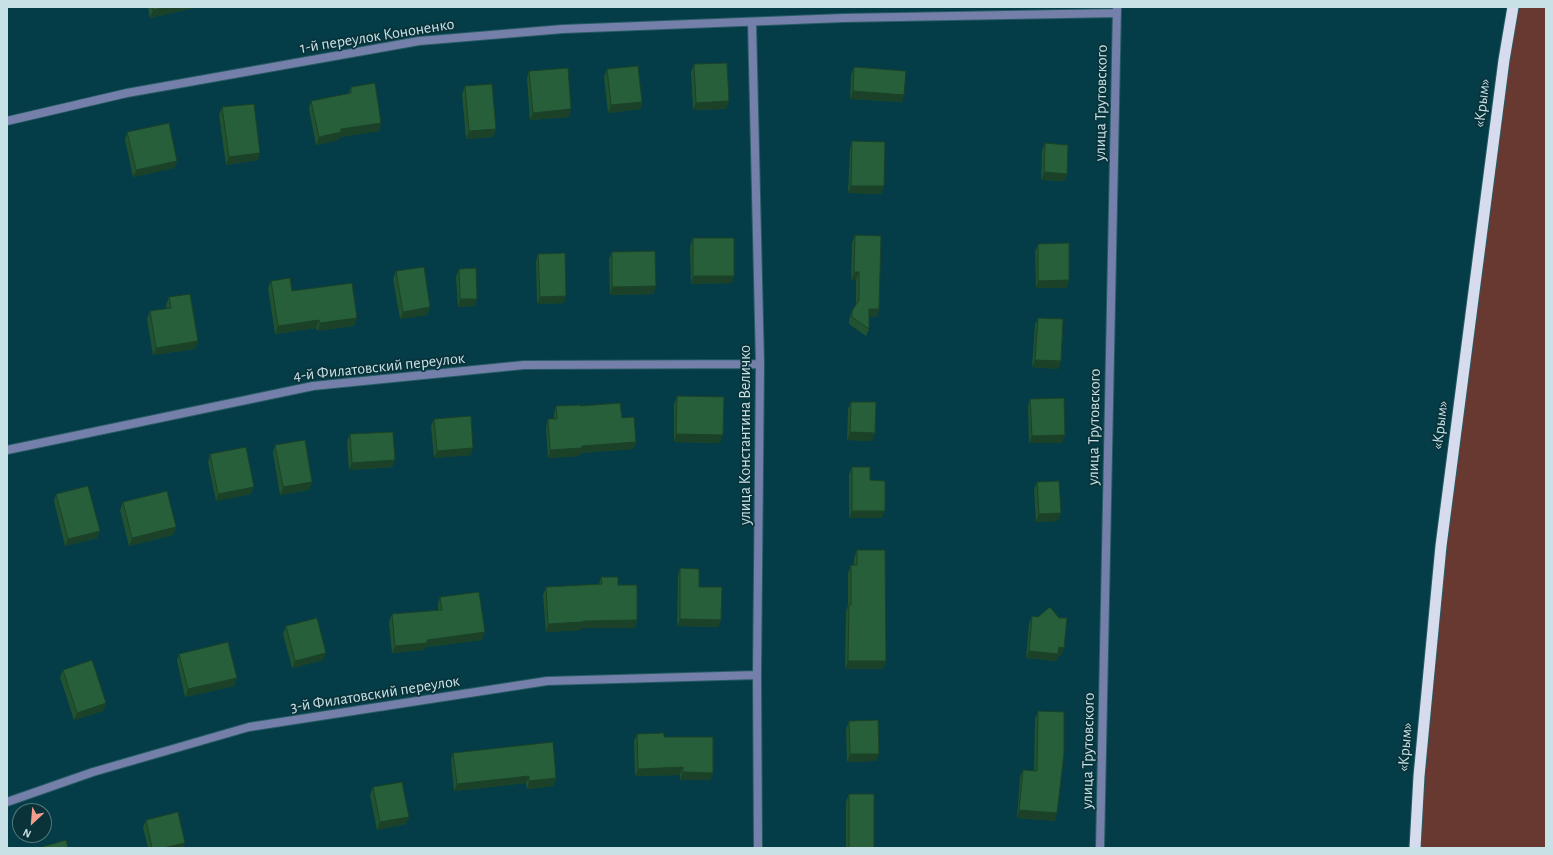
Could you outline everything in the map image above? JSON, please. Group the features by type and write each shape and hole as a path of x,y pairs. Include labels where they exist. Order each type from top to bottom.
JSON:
{"highway":[{"name":"«Крым»","path":"1415,848 1419,776 1441,546 1502,76 1513,7"}],"street":[{"name":"1-й переулок Кононенко","path":"7,121 127,93 419,41 563,29 1117,10"},
{"name":"улица Трутовского","path":"1100,848 1117,10"},
{"name":"улица Константина Величко","path":"752,23 760,364 757,676 758,848"},
{"name":"4-й Филатовский переулок","path":"7,450 312,386 524,365 760,364"},
{"name":"3-й Филатовский переулок","path":"7,802 93,772 249,728 547,681 757,676"}],"shaded area":[{"path":"1513,7 1546,7 1546,848 1415,848 1441,546"}],"building":[{"path":"152,7 167,7 153,10"},
{"path":"727,63 729,101 696,103 694,64"},
{"path":"638,66 642,102 611,105 607,69"},
{"path":"854,67 906,71 904,95 853,91"},
{"path":"568,68 571,109 533,113 529,71"},
{"path":"375,83 381,123 341,129 341,132 319,137 311,101 351,93 351,87"},
{"path":"492,84 496,129 469,131 465,86"},
{"path":"254,104 260,153 229,157 222,107"},
{"path":"169,123 177,161 136,170 127,132"},
{"path":"852,141 885,142 884,186 851,186"},
{"path":"1045,143 1068,145 1067,174 1044,172"},
{"path":"855,235 881,236 879,309 869,309 869,329 852,317 852,311 859,300 859,272 854,272"},
{"path":"693,238 734,238 734,276 693,276"},
{"path":"1069,243 1069,280 1038,281 1038,244"},
{"path":"655,251 656,286 612,287 612,252"},
{"path":"565,253 566,296 540,297 538,254"},
{"path":"424,267 430,307 403,312 396,271"},
{"path":"476,268 477,299 460,299 459,269"},
{"path":"290,278 292,291 352,283 357,318 320,323 319,320 278,326 271,281"},
{"path":"190,294 198,341 156,348 150,311 171,308 169,297"},
{"path":"1038,318 1063,319 1061,361 1035,360"},
{"path":"677,396 724,397 723,435 676,434"},
{"path":"1064,398 1065,435 1032,436 1030,399"},
{"path":"851,402 876,402 875,433 850,432"},
{"path":"620,403 622,418 634,417 636,442 550,450 548,419 557,419 556,406"},
{"path":"471,416 473,448 437,451 434,419"},
{"path":"393,432 395,460 352,463 350,434"},
{"path":"305,440 312,482 283,487 275,445"},
{"path":"246,447 254,487 218,494 210,454"},
{"path":"852,467 870,467 870,480 885,481 885,511 852,511"},
{"path":"1059,481 1061,513 1039,514 1037,482"},
{"path":"88,486 100,531 68,539 56,494"},
{"path":"167,491 176,527 132,538 123,502"},
{"path":"857,550 885,550 886,661 848,661 849,605 851,605 851,565 857,565"},
{"path":"680,568 699,569 699,587 722,587 721,620 680,619"},
{"path":"601,577 618,577 618,585 637,585 637,620 583,621 548,624 546,587 602,584"},
{"path":"479,592 485,632 427,640 427,643 395,646 392,614 442,610 440,597"},
{"path":"1050,607 1059,618 1067,618 1064,648 1059,647 1058,654 1029,651 1032,616 1038,617"},
{"path":"317,618 326,653 295,661 286,626"},
{"path":"228,642 237,678 188,689 179,654"},
{"path":"92,660 106,703 77,713 63,670"},
{"path":"1038,711 1064,712 1064,753 1057,813 1019,810 1023,770 1037,771"},
{"path":"878,720 879,754 850,754 849,721"},
{"path":"664,733 664,737 713,737 713,773 683,772 683,767 638,769 637,734"},
{"path":"553,742 556,778 529,781 529,776 457,784 453,753"},
{"path":"402,782 409,817 380,822 373,787"},
{"path":"849,794 874,794 874,848 849,848"},
{"path":"178,812 185,843 163,848 152,848 146,820"},
{"path":"66,840 68,848 38,848"}]}
